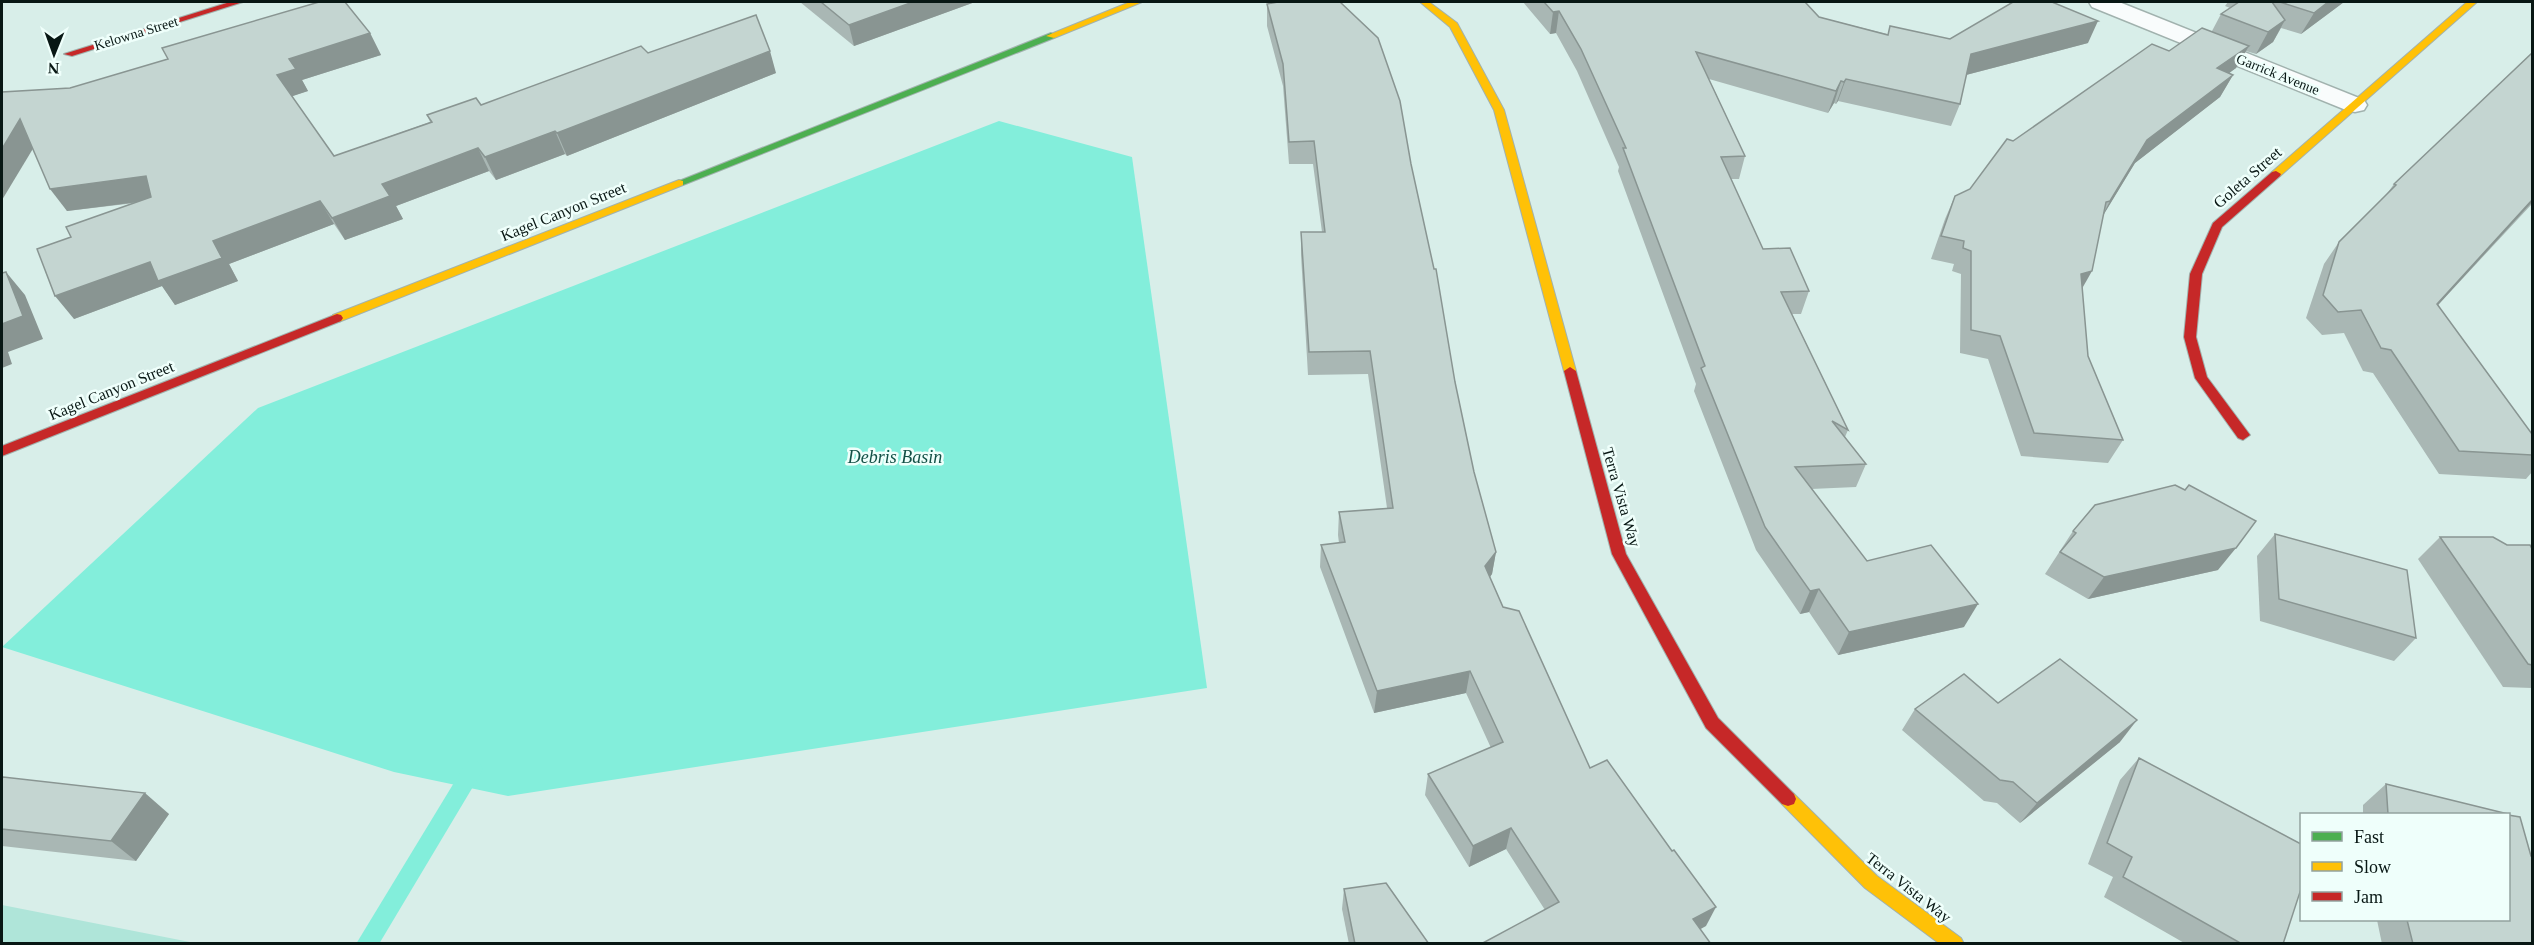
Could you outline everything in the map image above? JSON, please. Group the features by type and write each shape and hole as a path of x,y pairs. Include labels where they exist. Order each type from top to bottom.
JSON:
{"street":[{"name":"Kelowna Street","path":"69,54 238,2"},
{"name":"Kagel Canyon Street","path":"2,451 1137,2"},
{"name":"Terra Vista Way","path":"1424,2 1454,25 1499,110 1619,554 1712,723 1871,882 1955,944"},
{"name":"Garrick Avenue","path":"2100,2 2355,105"},
{"name":"Goleta Street","path":"2244,435 2201,378 2190,337 2196,274 2217,225 2472,2"}],"shaded area":[{"path":"2,905 195,943 2,943"}],"water":[{"name":"Debris Basin","path":"999,121 1132,157 1207,688 508,796 394,772 2,647 258,408"}],"building":[{"path":"319,2 345,2 370,33 289,59 296,69 277,75 334,156 432,122 427,115 476,98 481,105 641,46 648,53 756,15 770,51 557,133 555,131 485,157 478,148 382,184 390,196 332,218 320,201 213,241 222,258 158,281 150,262 55,296 37,249 71,237 66,227 151,197 146,176 50,189 20,119 2,149 2,92 70,88 168,59 162,48"},
{"path":"821,2 913,2 849,25"},
{"path":"1340,2 1378,38 1400,101 1411,164 1434,269 1436,269 1455,382 1474,472 1496,552 1485,566 1503,607 1519,611 1590,768 1607,760 1672,851 1674,850 1716,907 1693,919 1711,944 1481,944 1559,902 1511,828 1473,846 1428,774 1503,742 1470,671 1377,691 1321,545 1345,542 1339,512 1393,508 1370,351 1309,352 1301,232 1325,232 1314,141 1289,142 1283,64 1267,4"},
{"path":"1544,2 1805,2 1819,17 1888,35 1890,26 1950,39 2013,2 2052,2 2098,21 1971,54 1960,104 1846,79 1844,82 1841,81 1836,91 1696,52 1745,156 1721,157 1763,249 1790,248 1809,291 1781,292 1848,430 1832,421 1866,464 1795,467 1867,561 1931,545 1978,604 1849,632 1819,589 1810,591 1765,527 1701,368 1705,366 1623,148 1626,148 1581,49 1559,11 1553,12"},
{"path":"2239,2 2272,2 2285,20 2268,32 2221,14"},
{"path":"2280,2 2328,2 2314,13"},
{"path":"2202,28 2249,46 2217,68 2233,75 2147,140 2110,201 2106,202 2092,271 2081,274 2088,356 2123,440 2034,433 2000,336 1971,330 1971,251 1963,248 1964,241 1941,236 1955,196 1970,189 2007,139 2013,141 2152,44 2169,51"},
{"path":"2532,53 2532,200 2437,304 2532,434 2532,455 2459,451 2391,350 2381,348 2361,310 2338,312 2323,295 2339,242 2396,185 2394,184"},
{"path":"6,272 23,316 2,324 2,273"},
{"path":"2175,485 2185,490 2189,485 2256,521 2236,548 2104,577 2060,552 2076,533 2073,531 2095,505"},
{"path":"2275,534 2407,570 2416,638 2279,599"},
{"path":"2440,537 2493,537 2507,545 2530,545 2532,549 2532,665 2528,664"},
{"path":"2060,659 2137,720 2037,803 2013,782 2000,780 1915,709 1964,674 1998,703"},
{"path":"2139,758 2300,843 2300,892 2283,944 2242,944 2123,877 2132,857 2107,843"},
{"path":"3,777 145,793 111,841 2,829"},
{"path":"2386,784 2504,813 2388,813"},
{"path":"2510,815 2520,817 2532,857 2532,944 2413,944 2407,921 2510,921"},
{"path":"1386,883 1429,944 1355,944 1344,889"}],"waterway":[{"path":"367,944 473,769"}],"traffic: fast":[{"path":"679,183 1051,36"}],"traffic: slow":[{"path":"1051,36 1137,2"},
{"path":"1424,2 1454,25 1499,110 1570,371"},
{"path":"2276,174 2472,2"},
{"path":"337,318 679,183"},
{"path":"1788,799 1871,882 1955,944"}],"traffic: jam":[{"path":"69,54 238,2"},
{"path":"2243,435 2201,378 2190,337 2196,274 2217,225 2276,174"},
{"path":"2,451 337,318"},
{"path":"1570,371 1619,554 1712,723 1788,799"}]}
